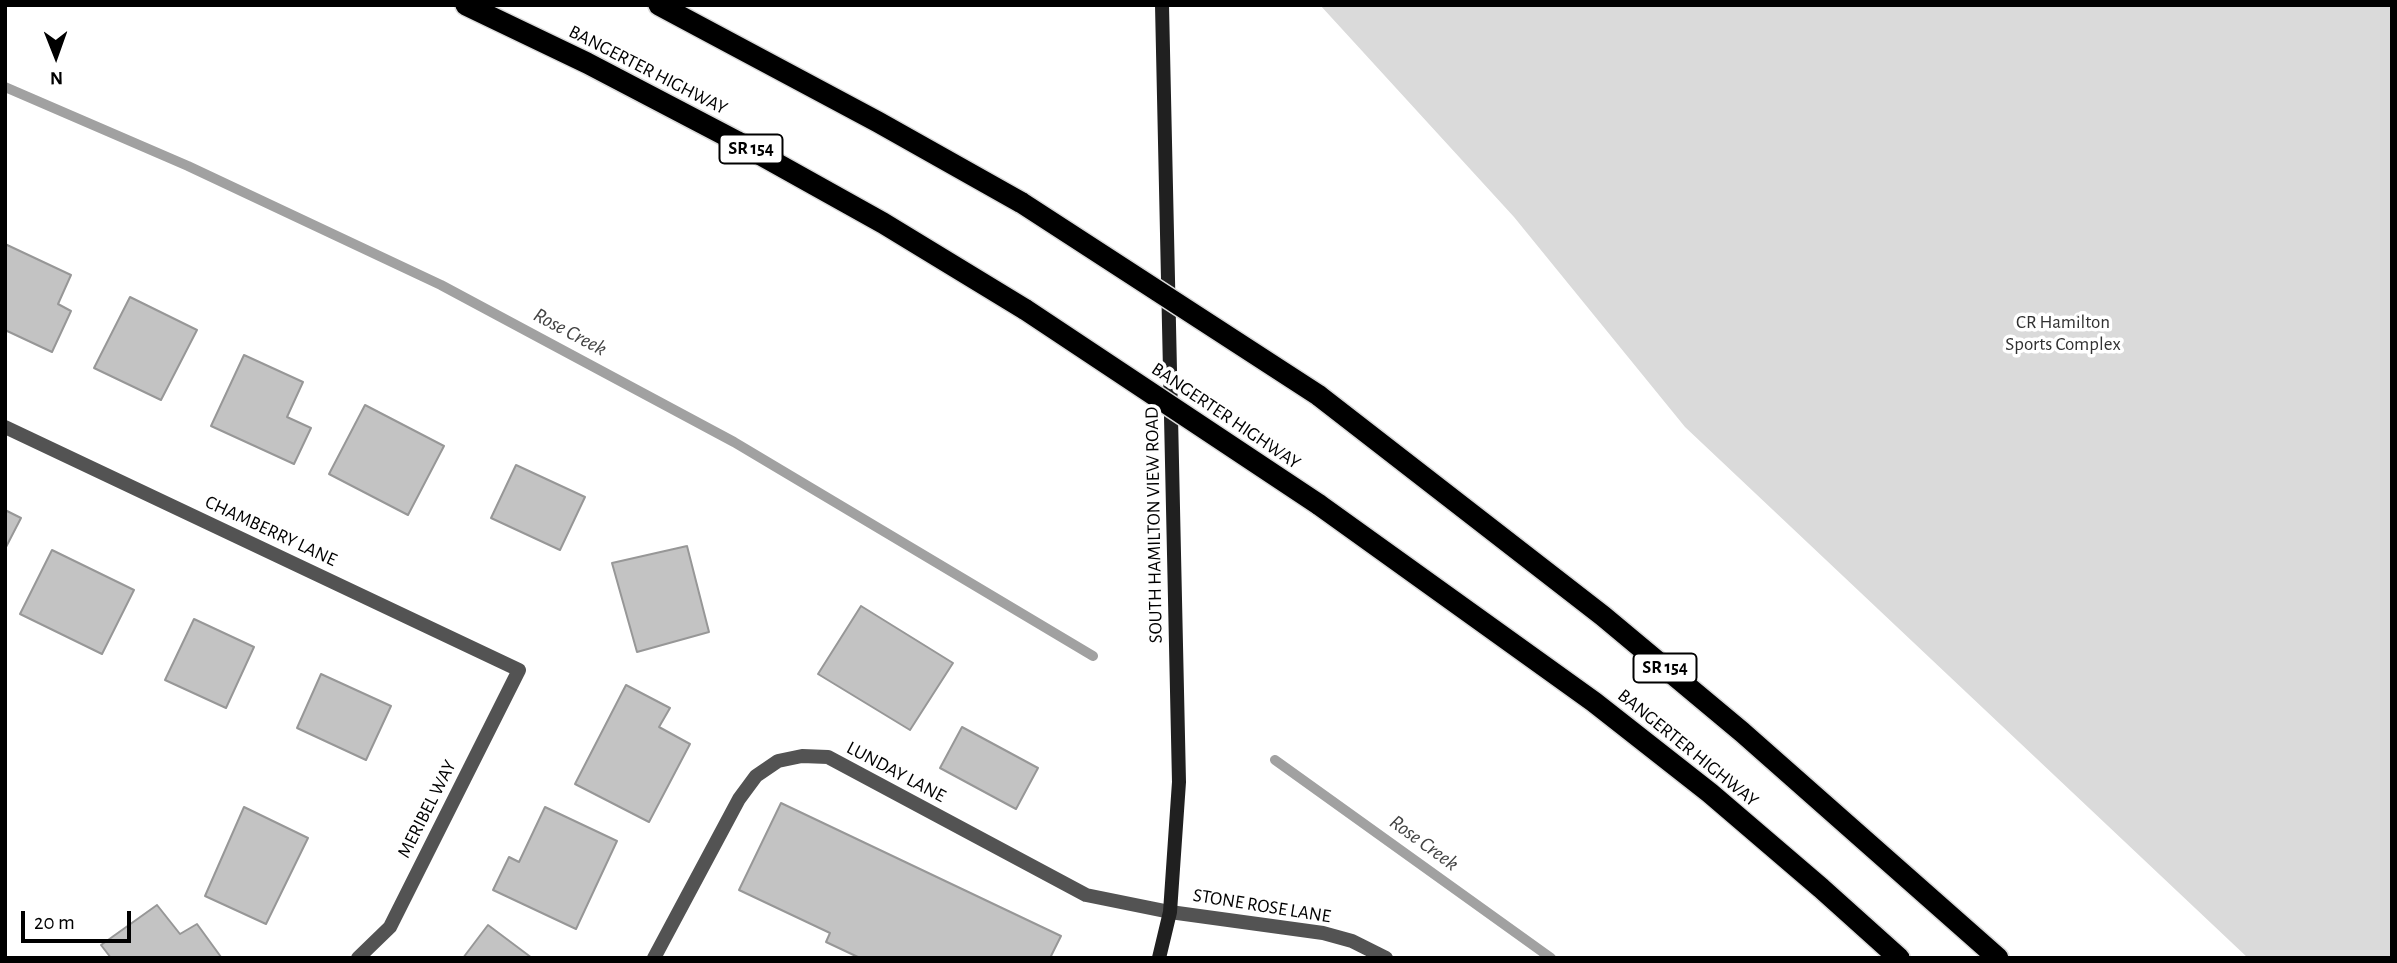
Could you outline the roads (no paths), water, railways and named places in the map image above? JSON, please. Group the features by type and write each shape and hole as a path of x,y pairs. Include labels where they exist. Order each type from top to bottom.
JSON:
{"highway":[{"name":"BANGERTER HIGHWAY","path":"467,5 587,63 736,141 883,223 1026,310 1318,504 1594,702 1710,793 1899,958"},
{"name":"SR 154","path":"659,5 878,122 1022,203 1318,395 1603,616 1844,820 1998,958"}],"street":[{"name":"SOUTH HAMILTON VIEW ROAD","path":"1159,958 1170,912 1179,782 1162,5"},
{"name":"CHAMBERRY LANE","path":"5,427 519,670"},
{"name":"MERIBEL WAY","path":"358,958 390,927 519,670"},
{"name":"LUNDAY LANE","path":"654,958 750,783 778,761 802,756 828,757 1086,895 1170,912"},
{"name":"STONE ROSE LANE","path":"1170,912 1323,933 1352,941 1386,958"}],"waterway":[{"name":"Rose Creek","path":"5,87 188,166 441,285 734,442 1093,656"},
{"name":"Rose Creek","path":"1275,760 1551,958"}],"park label":[{"name":"CR Hamilton Sports Complex","path":"2063,333"}]}
